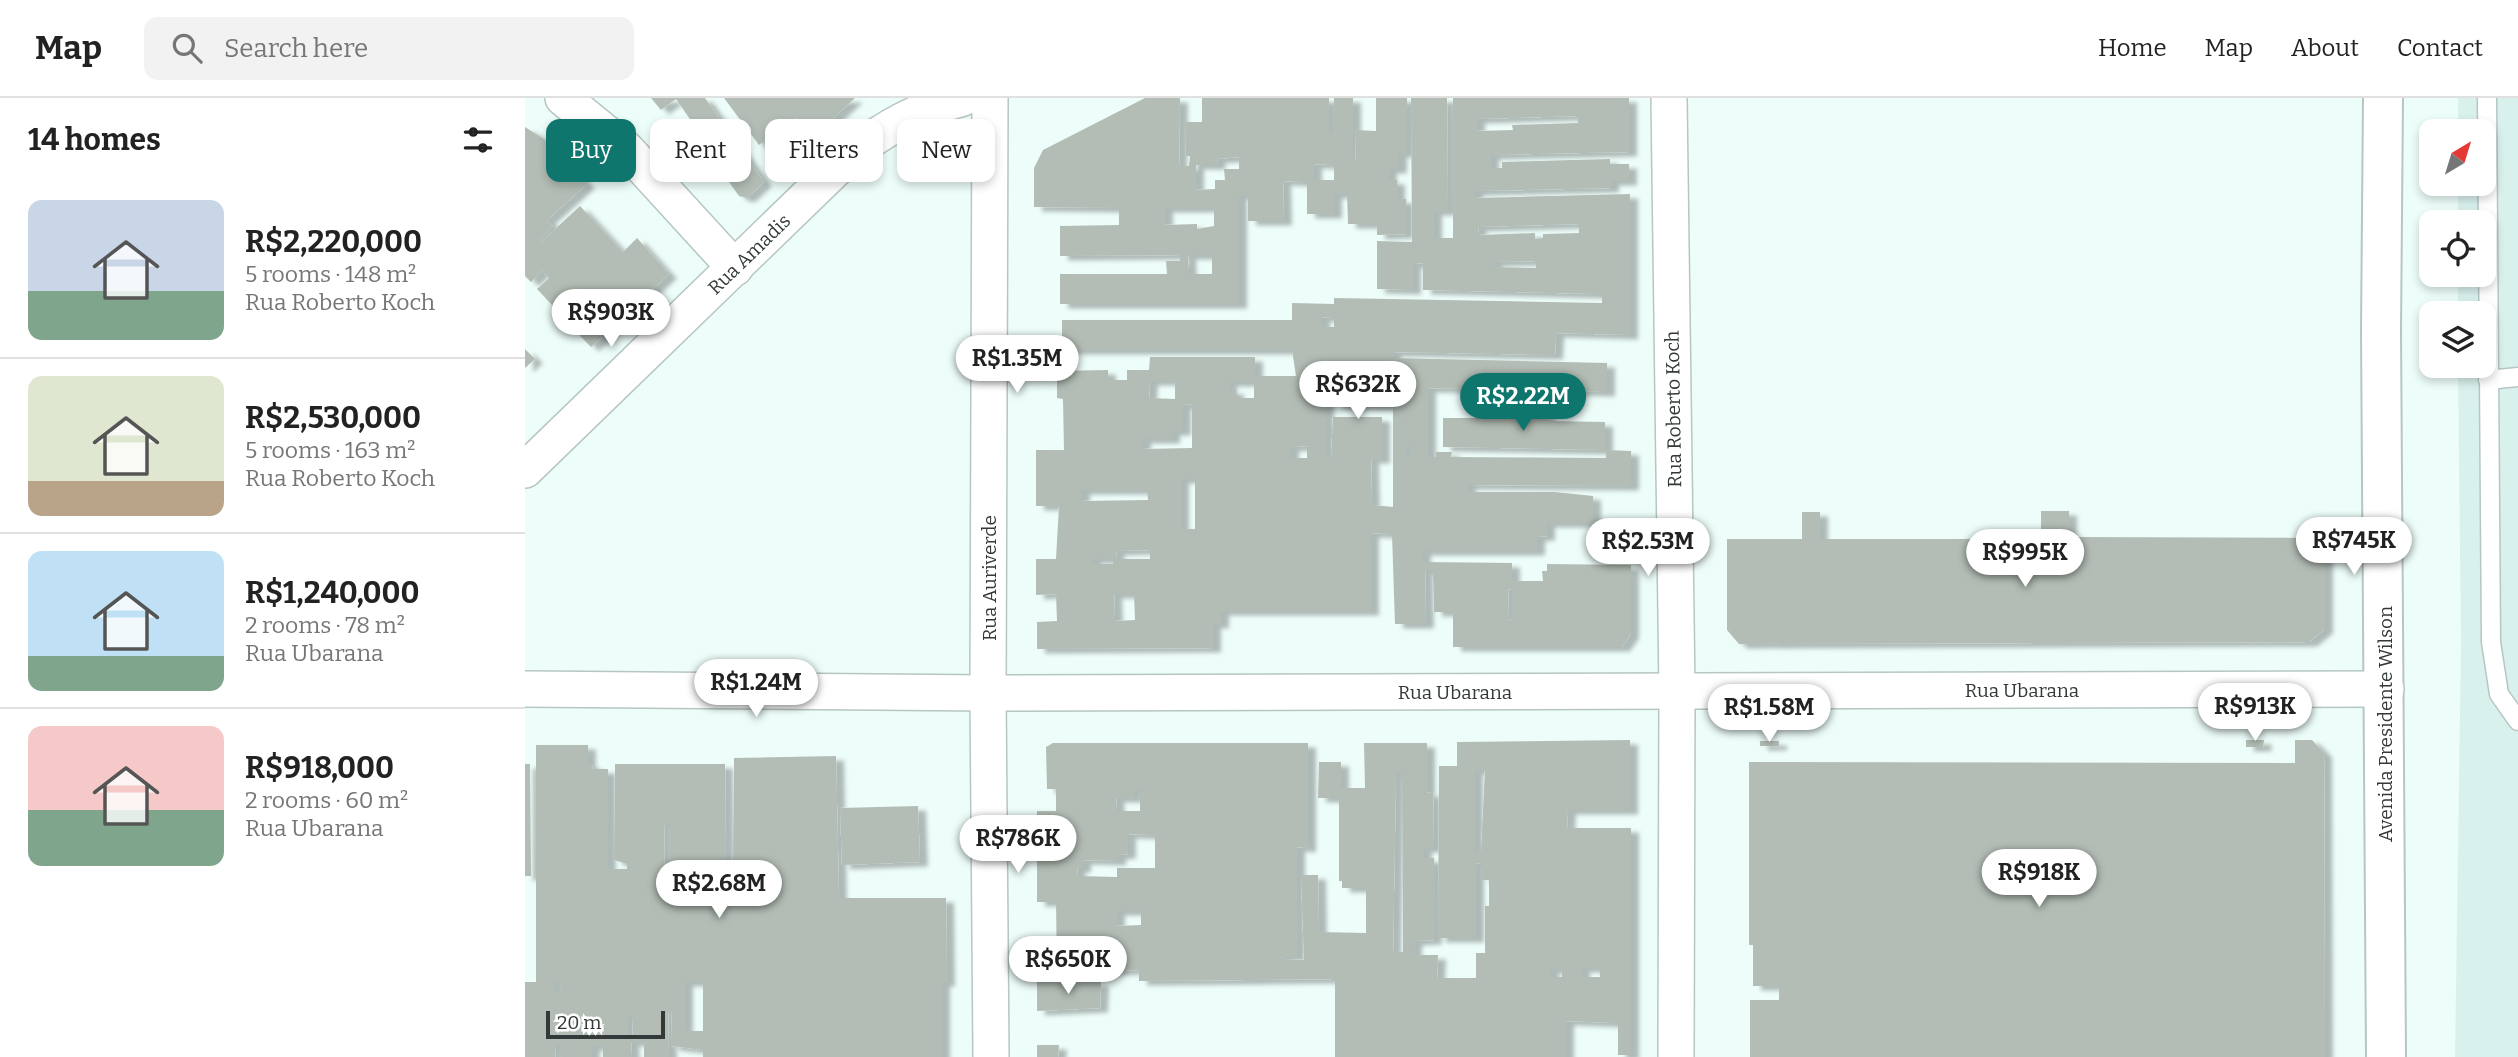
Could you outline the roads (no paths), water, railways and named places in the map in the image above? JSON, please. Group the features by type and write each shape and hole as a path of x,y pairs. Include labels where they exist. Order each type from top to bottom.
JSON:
{"main road":[{"name":"Avenida Presidente Wilson","path":"2383,98 2381,331 2386,689 2386,1057"}],"street":[{"path":"563,98 627,150 735,268"},
{"name":"Rua Amadis","path":"525,470 850,155 887,128 925,108 963,98"},
{"name":"Rua Auriverde","path":"990,98 988,693 991,1057"},
{"name":"Rua Roberto Koch","path":"1669,98 1677,691 1676,1057"},
{"name":"Rua Ubarana","path":"525,689 988,693 2386,689"}],"lane":[{"path":"2487,98 2491,642 2499,694 2518,721"},
{"path":"2488,380 2518,377"}]}
